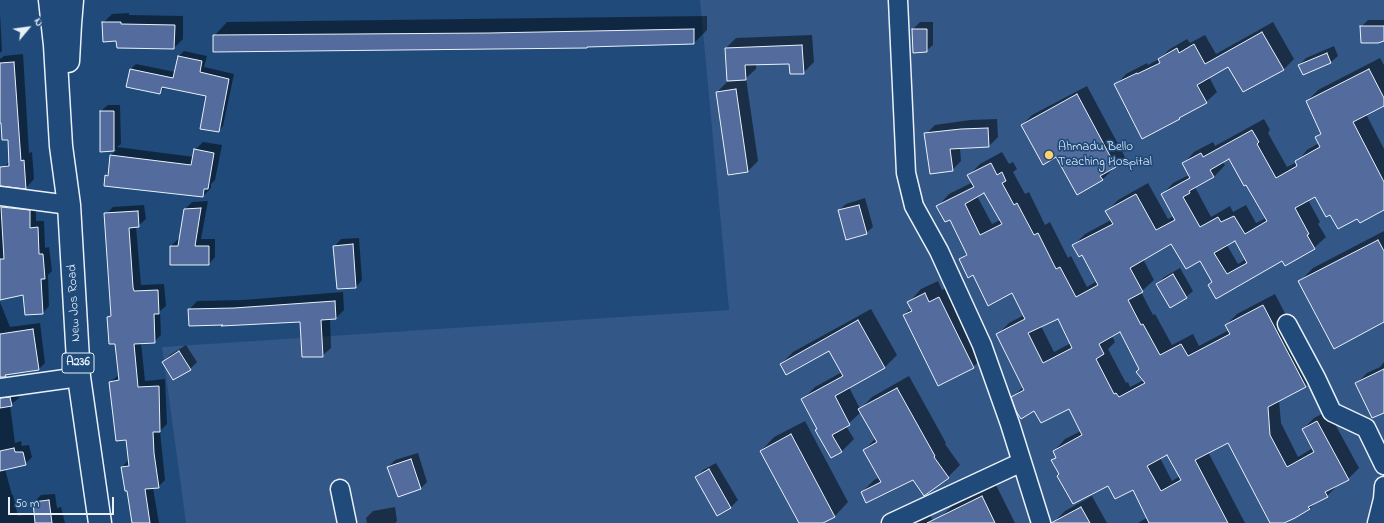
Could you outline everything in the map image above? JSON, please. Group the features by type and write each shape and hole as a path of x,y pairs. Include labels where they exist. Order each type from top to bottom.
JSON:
{"highway":[{"name":"New Jos Road","path":"50,0 55,45 61,146 69,204 79,377 100,523"},
{"name":"New Jos Road","path":"69,204 73,149 68,60 72,0"}],"street":[{"path":"898,0 906,173 914,206 939,251 982,344 1010,424 1041,523"},
{"path":"0,196 69,204"},
{"path":"1287,324 1316,378 1332,412 1366,428 1384,465"},
{"path":"0,388 79,377"},
{"path":"891,523 1022,462"},
{"path":"1377,523 1383,499 1384,486"},
{"path":"340,490 347,523"}],"shaded area":[{"name":"Ahmadu Bello Teaching Hospital","path":"700,0 1384,0 1384,523 186,523 162,347 729,310"}],"building":[{"path":"102,22 121,22 121,24 175,25 174,49 117,48 116,41 103,42"},
{"path":"1360,26 1384,26 1384,41 1378,43 1361,43"},
{"path":"694,29 694,44 587,48 213,52 213,35 489,33"},
{"path":"912,29 927,29 927,52 913,53"},
{"path":"1262,32 1284,70 1243,92 1228,67 1197,85 1207,103 1142,139 1114,84 1160,63 1158,59 1177,48 1179,53 1194,44 1205,64"},
{"path":"802,45 804,74 790,74 789,64 745,65 746,80 727,81 725,48"},
{"path":"1327,53 1331,63 1303,75 1298,65"},
{"path":"178,56 202,61 200,72 229,79 219,132 200,129 206,96 162,87 160,94 126,87 130,69 173,78"},
{"path":"14,62 21,161 24,160 26,189 0,186 0,167 9,166 8,140 2,140 0,123 0,63"},
{"path":"1369,69 1384,98 1384,106 1353,122 1384,182 1384,210 1360,223 1357,219 1338,229 1330,215 1326,217 1315,197 1295,208 1315,249 1285,266 1282,261 1216,299 1208,285 1212,282 1200,261 1186,269 1171,244 1130,268 1143,292 1128,300 1141,325 1143,324 1160,355 1181,344 1188,356 1230,334 1225,325 1263,305 1306,387 1268,407 1270,435 1287,467 1314,452 1302,429 1317,421 1349,480 1325,492 1328,497 1308,507 1310,509 1295,518 1284,523 1270,523 1228,443 1195,460 1228,523 1149,523 1133,490 1115,499 1108,486 1073,504 1057,476 1059,474 1051,460 1056,458 1053,451 1082,435 1069,409 1041,423 1034,411 1021,419 1016,411 1011,397 1024,390 996,334 1025,319 1012,293 988,306 973,275 968,278 959,259 967,255 950,220 945,222 936,206 974,187 967,175 991,163 997,175 1002,172 1006,181 1002,183 1014,205 1017,203 1034,235 1038,233 1056,269 1060,267 1076,297 1098,285 1082,255 1079,257 1072,245 1113,224 1105,211 1136,194 1156,230 1175,220 1161,194 1190,178 1182,163 1201,153 1203,157 1252,130 1259,142 1257,144 1276,178 1297,166 1295,161 1320,147 1315,137 1321,134 1306,101","holes":["1229,159 1244,186 1246,185 1267,221 1245,234 1234,216 1221,222 1218,217 1200,227 1183,197 1190,193 1189,191 1214,177 1210,170","984,193 1002,224 980,235 965,204","1235,241 1247,263 1227,274 1214,253","1058,319 1072,348 1043,363 1028,333","1120,332 1139,369 1136,372 1145,383 1119,397 1116,393 1114,394 1096,359 1104,354 1099,344","1167,455 1181,480 1161,491 1147,466"]},
{"path":"736,89 748,172 728,175 716,92"},
{"path":"1077,94 1116,167 1100,176 1103,180 1077,195 1056,157 1043,165 1021,125"},
{"path":"100,111 114,111 114,151 100,152"},
{"path":"988,128 989,147 950,149 953,171 930,174 924,133"},
{"path":"194,149 214,153 208,189 204,189 203,197 104,186 105,175 108,176 110,155 191,165"},
{"path":"859,205 867,234 846,240 838,210"},
{"path":"1,207 30,210 30,228 38,227 39,254 43,254 45,279 41,279 43,314 25,315 23,295 0,300 0,259 4,259"},
{"path":"201,208 195,246 209,246 209,265 170,265 170,246 178,246 184,209"},
{"path":"138,211 139,227 129,228 133,287 134,291 158,290 159,314 154,314 155,343 134,344 138,387 159,386 160,432 153,432 154,453 159,488 145,489 150,523 132,523 127,491 125,491 121,467 129,466 126,440 116,441 109,382 119,380 115,344 109,344 107,317 111,316 104,213"},
{"path":"1378,240 1384,251 1384,322 1334,349 1298,281"},
{"path":"353,244 356,288 337,289 333,246"},
{"path":"1173,274 1187,298 1170,308 1156,284"},
{"path":"925,293 929,302 939,297 974,368 938,386 903,315 912,311 907,302"},
{"path":"335,301 336,319 321,320 323,357 302,357 300,322 189,326 188,309 234,308"},
{"path":"858,320 885,368 835,396 850,425 832,435 842,452 831,458 815,430 817,429 801,399 843,376 829,351 786,375 780,364"},
{"path":"33,329 39,370 0,377 0,334"},
{"path":"179,351 191,370 173,380 162,362"},
{"path":"1384,369 1384,413 1372,418 1355,383"},
{"path":"897,388 935,456 934,457 949,478 924,496 913,480 866,503 861,492 881,482 863,450 877,442 858,409"},
{"path":"10,397 12,406 0,408 0,398"},
{"path":"791,434 835,517 823,523 799,523 760,451"},
{"path":"14,448 15,452 23,452 26,465 0,471 0,451"},
{"path":"411,459 421,489 398,497 387,467"},
{"path":"709,469 731,508 717,516 695,477"},
{"path":"982,496 995,523 927,523"},
{"path":"49,500 52,523 35,523 33,502"},
{"path":"1081,507 1090,523 1051,523"}],"place":[{"name":"Ahmadu Bello Teaching Hospital","path":"1049,155"}]}
